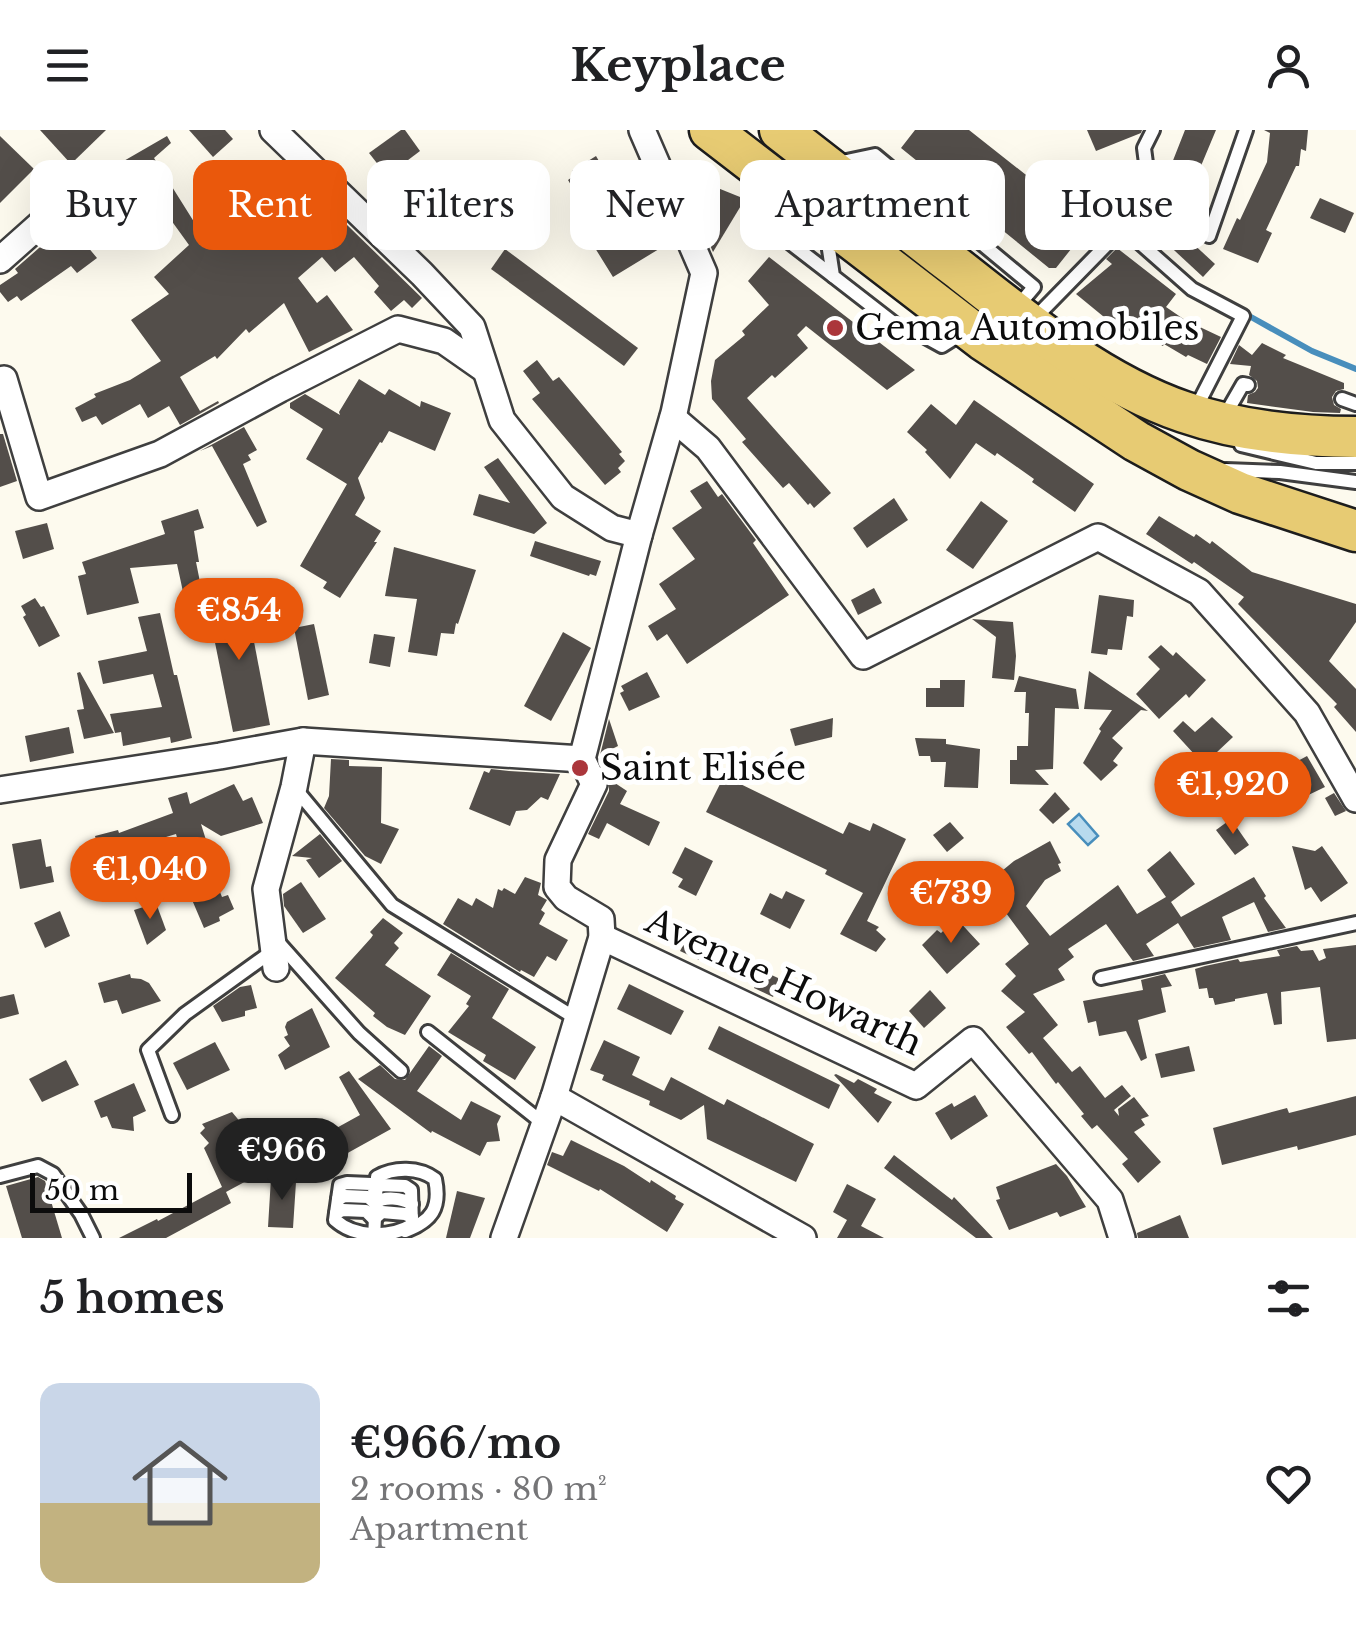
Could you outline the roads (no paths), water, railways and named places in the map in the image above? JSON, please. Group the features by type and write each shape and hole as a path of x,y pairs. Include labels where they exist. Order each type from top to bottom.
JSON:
{"main road":[{"path":"710,130 749,160"},
{"path":"780,130 1021,318 1122,384 1199,416 1297,435 1356,437"},
{"path":"865,250 969,330 1136,441 1240,493 1356,531"}],"street":[{"path":"273,130 422,274 472,328 502,420 564,497 612,528 639,535"},
{"path":"504,1238 554,1097 602,936 602,920 566,898 557,887 558,860 594,784 582,758 673,418 704,274 644,132"},
{"path":"0,260 30,233"},
{"path":"4,379 39,497 160,454 398,329 444,341 484,369"},
{"path":"673,418 708,448 863,656 1098,538 1198,592 1307,713 1356,798"},
{"path":"0,790 303,741 582,758"},
{"path":"274,952 266,889 303,741"},
{"name":"Avenue Howarth","path":"602,936 916,1086 973,1040 1110,1200 1122,1238"},
{"path":"554,1097 804,1238"}],"lane":[{"path":"1153,130 1144,148 1150,194 1209,236 1246,130"},
{"path":"1021,318 1123,228 1192,289 1243,316 1199,416"},
{"path":"799,250 904,331 942,346 969,330"},
{"path":"829,250 833,276"},
{"path":"1199,416 1243,384 1248,385"},
{"path":"1199,416 1219,435 1258,451 1316,463 1356,464"},
{"path":"1189,470 1280,472 1354,482"},
{"path":"294,787 392,904 577,1019"},
{"path":"1101,978 1356,923"},
{"path":"172,1115 148,1050 185,1014 274,952 401,1071"},
{"path":"428,1032 544,1124"},
{"path":"0,1176 38,1166 52,1174 93,1238"},
{"path":"374,1236 377,1178 387,1171 424,1170 435,1179 438,1194 434,1211 418,1226 400,1233 374,1236 346,1230 335,1220 340,1186 347,1182 370,1184 375,1196"},
{"path":"375,1196 381,1185 411,1190 412,1225 400,1233"},
{"path":"337,1206 366,1211 374,1219"},
{"path":"374,1219 382,1212 412,1211"}],"water":[{"path":"1079,814 1098,836 1088,845 1068,824"}],"waterway":[{"path":"1251,317 1312,351 1356,369"}],"place":[{"name":"Gema Automobiles","path":"835,328"},
{"name":"Saint Elisée","path":"580,768"}]}
